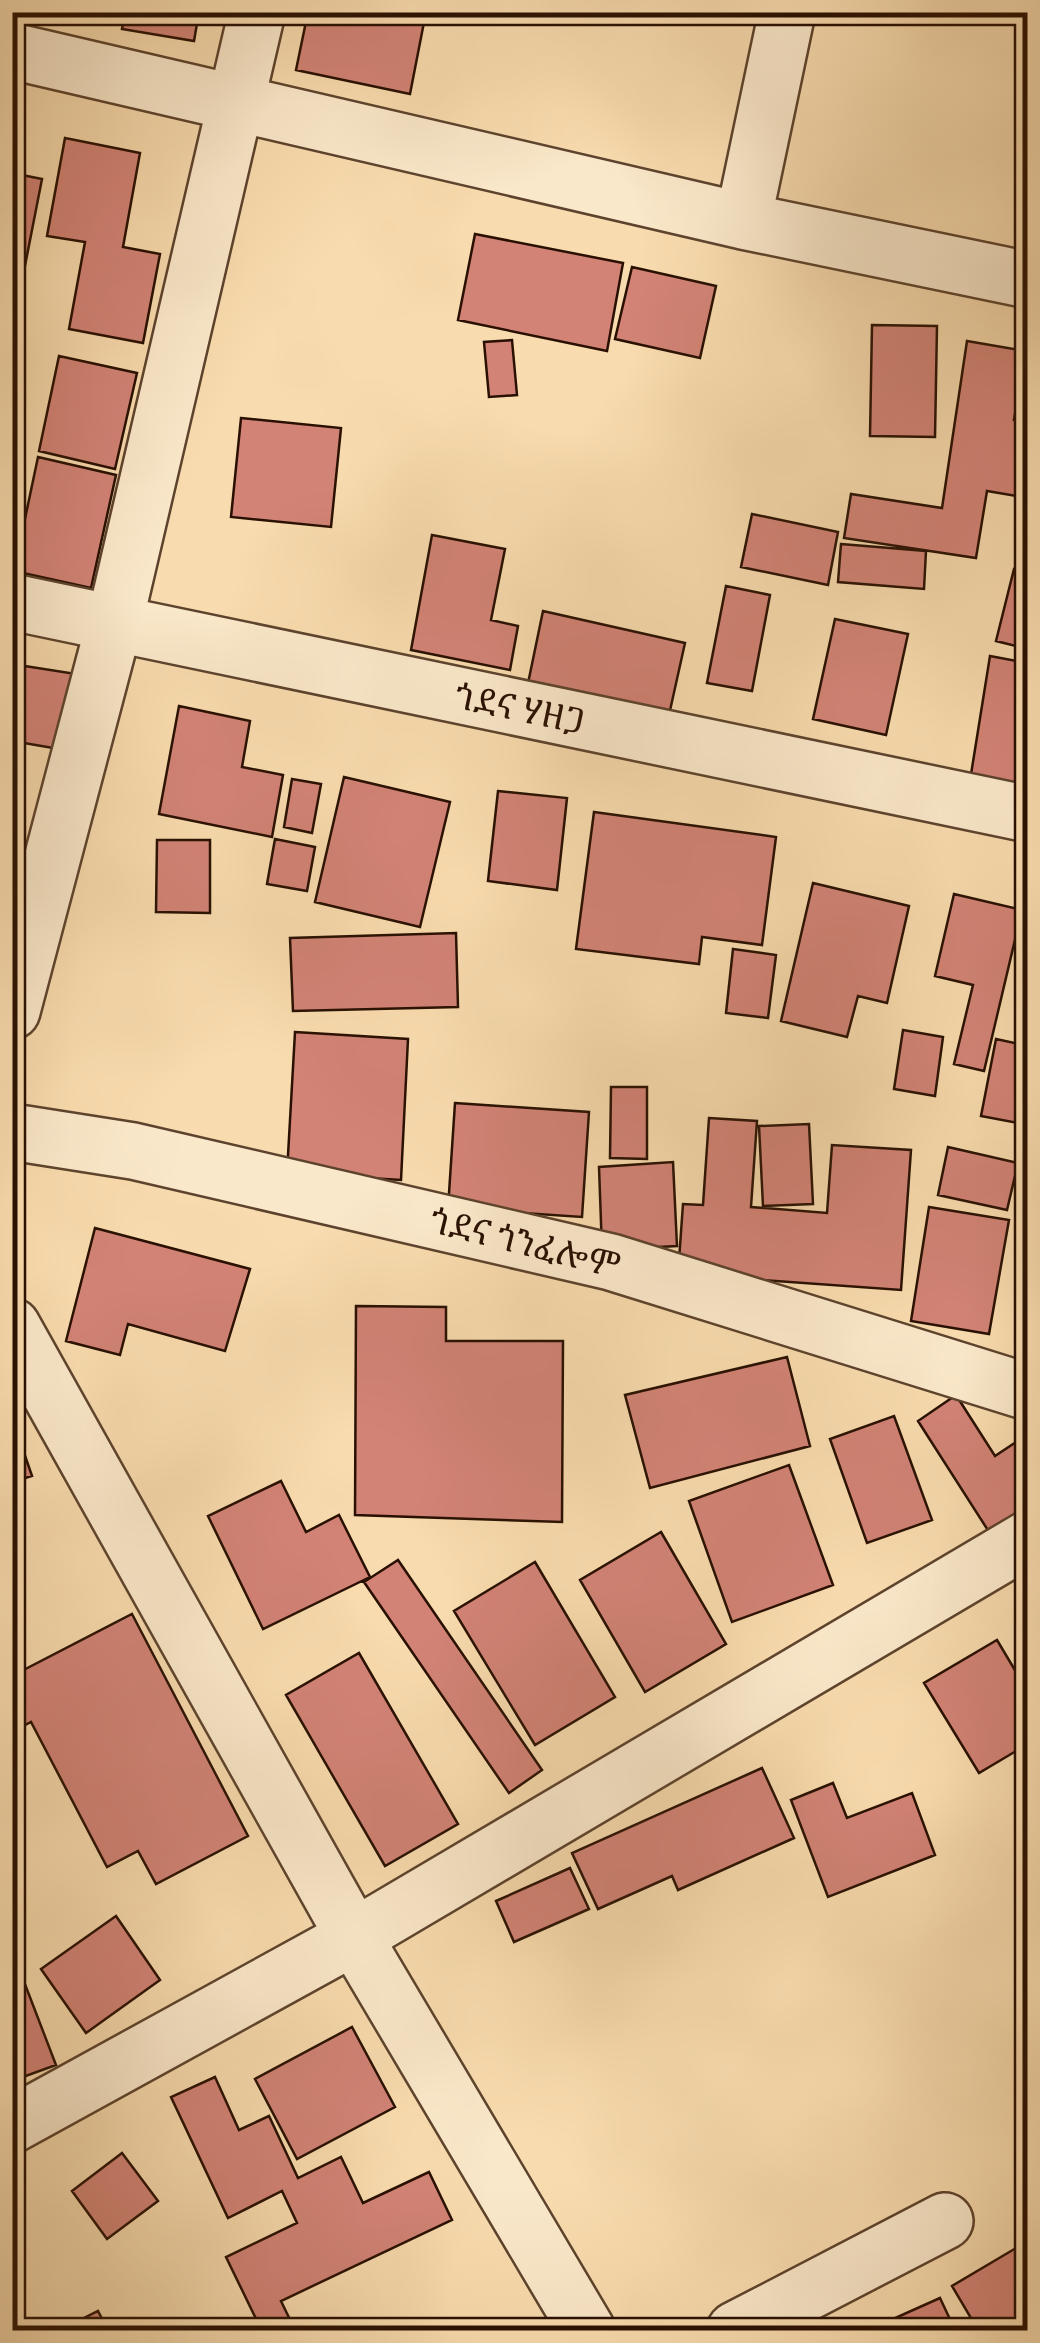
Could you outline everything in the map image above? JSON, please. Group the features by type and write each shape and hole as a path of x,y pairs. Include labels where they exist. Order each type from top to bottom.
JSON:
{"street":[{"path":"12,1011 114,625 257,12"},
{"path":"743,221 787,12"},
{"path":"12,52 743,221 1028,280"},
{"name":"ጎደና ሃዘጋ","path":"12,602 1028,814"},
{"name":"ጎደና ጎንፈሎም","path":"12,1132 134,1151 611,1262 1028,1392"},
{"path":"12,1326 354,1938 587,2330"},
{"path":"12,2124 354,1938 1028,1539"},
{"path":"735,2330 945,2221"}],"building":[{"path":"125,12 199,12 194,41 122,29"},
{"path":"308,12 426,12 410,94 296,70"},
{"path":"995,12 1028,12 1028,23 994,18"},
{"path":"65,138 140,153 123,247 160,254 143,343 69,329 85,242 47,236"},
{"path":"12,173 42,179 12,332"},
{"path":"475,234 623,263 607,351 458,320"},
{"path":"632,267 716,286 700,358 615,339"},
{"path":"872,325 937,326 935,437 870,436"},
{"path":"512,340 517,395 489,397 484,342"},
{"path":"967,341 1025,351 1014,420 1028,422 1028,498 987,491 976,558 844,538 851,494 942,508"},
{"path":"59,356 137,373 115,469 39,451"},
{"path":"241,418 341,428 331,527 231,517"},
{"path":"38,457 116,475 91,588 14,571"},
{"path":"752,514 838,532 828,585 741,567"},
{"path":"432,535 505,549 491,620 518,626 510,670 411,650"},
{"path":"841,544 926,551 924,589 838,582"},
{"path":"1014,569 1028,572 1028,649 996,641"},
{"path":"726,586 770,595 752,691 707,683"},
{"path":"543,611 685,643 667,724 526,693"},
{"path":"835,619 908,634 886,735 813,719"},
{"path":"990,656 1028,663 1028,803 968,793"},
{"path":"12,664 76,674 65,750 12,741"},
{"path":"179,706 250,721 242,767 283,775 272,837 159,814"},
{"path":"344,777 450,802 420,927 315,902"},
{"path":"292,779 321,784 312,833 284,827"},
{"path":"498,791 567,798 557,890 488,881"},
{"path":"594,812 776,837 762,945 702,937 699,964 576,949"},
{"path":"275,839 315,847 307,891 267,884"},
{"path":"157,840 210,840 210,913 156,912"},
{"path":"813,883 909,906 887,1003 858,996 847,1037 781,1021"},
{"path":"954,894 1022,910 984,1071 954,1064 973,985 935,976"},
{"path":"456,933 458,1007 293,1011 290,938"},
{"path":"733,949 776,955 768,1018 726,1013"},
{"path":"903,1030 943,1037 935,1096 894,1089"},
{"path":"295,1032 408,1039 401,1180 287,1173"},
{"path":"996,1039 1028,1046 1028,1125 981,1116"},
{"path":"611,1087 647,1087 647,1159 610,1158"},
{"path":"455,1103 589,1112 582,1217 448,1208"},
{"path":"709,1118 757,1121 751,1207 827,1213 832,1145 911,1150 901,1290 678,1274 683,1204 703,1205"},
{"path":"809,1124 813,1204 763,1206 759,1126"},
{"path":"948,1147 1018,1163 1007,1210 938,1195"},
{"path":"673,1162 677,1246 602,1250 599,1167"},
{"path":"929,1207 1009,1220 989,1334 911,1321"},
{"path":"95,1228 250,1269 225,1351 128,1324 120,1355 66,1341"},
{"path":"356,1306 446,1307 446,1341 563,1341 562,1522 355,1515"},
{"path":"787,1357 810,1446 650,1488 625,1395"},
{"path":"956,1395 995,1456 1028,1434 1028,1511 991,1535 918,1421"},
{"path":"894,1416 932,1520 867,1543 830,1439"},
{"path":"21,1444 32,1476 12,1482 12,1447"},
{"path":"789,1465 833,1585 732,1622 689,1501"},
{"path":"281,1481 306,1532 339,1515 370,1577 263,1629 208,1516"},
{"path":"661,1532 726,1644 645,1692 580,1580"},
{"path":"398,1560 542,1770 509,1793 364,1582"},
{"path":"535,1562 615,1697 535,1745 454,1611"},
{"path":"132,1614 248,1836 156,1884 138,1851 107,1867 31,1722 12,1732 12,1676"},
{"path":"997,1640 1028,1692 1028,1744 979,1773 924,1683"},
{"path":"359,1653 458,1824 385,1866 286,1695"},
{"path":"762,1768 794,1838 678,1890 672,1876 598,1909 572,1853"},
{"path":"833,1783 847,1818 912,1793 935,1855 828,1897 791,1800"},
{"path":"570,1868 589,1909 514,1942 496,1901"},
{"path":"116,1916 160,1980 86,2033 41,1969"},
{"path":"18,1966 56,2065 12,2081 12,1968"},
{"path":"352,2027 395,2107 297,2159 255,2079"},
{"path":"215,2077 239,2130 269,2116 298,2178 341,2157 363,2203 429,2172 452,2220 281,2301 295,2330 253,2330 260,2327 226,2257 297,2223 282,2191 228,2218 171,2097"},
{"path":"122,2153 158,2201 107,2239 72,2191"},
{"path":"1028,2241 1028,2327 978,2330 952,2286"},
{"path":"940,2298 955,2330 875,2327"},
{"path":"98,2311 108,2330 60,2330"}]}
